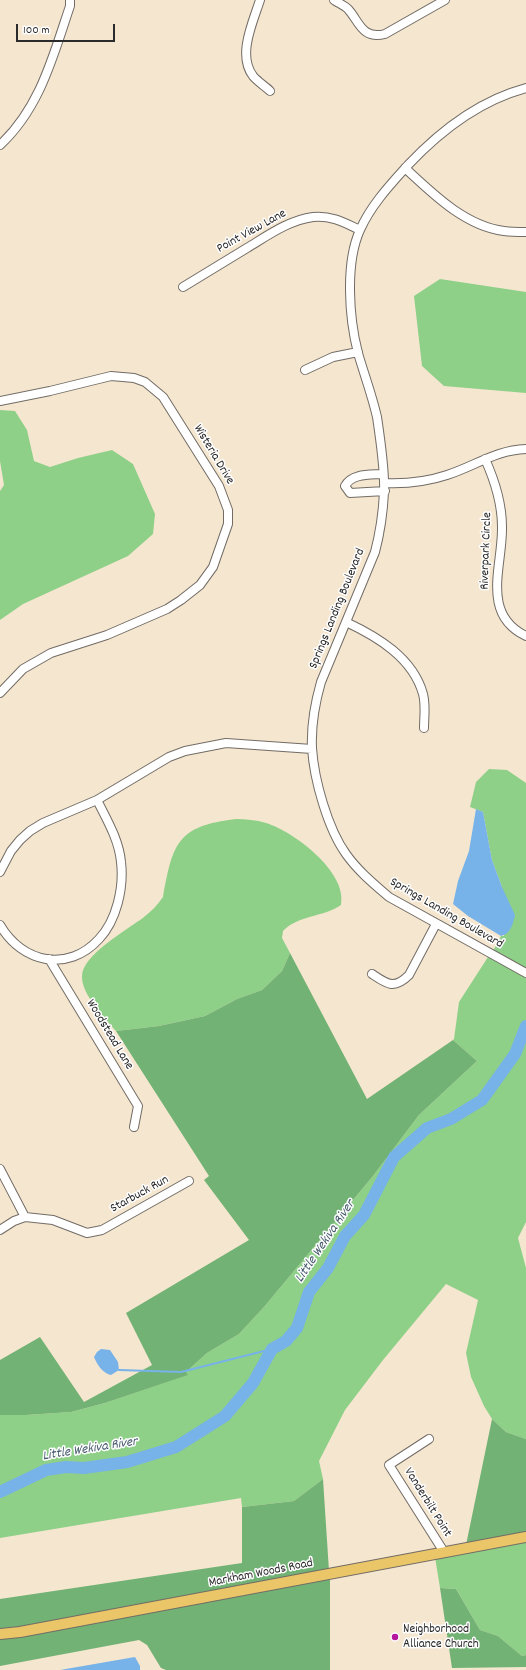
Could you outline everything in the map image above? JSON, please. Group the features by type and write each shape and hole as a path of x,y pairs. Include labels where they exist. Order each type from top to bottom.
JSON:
{"main road":[{"name":"Markham Woods Road","path":"0,1634 28,1631 526,1537"}],"street":[{"path":"0,145 10,135 28,111 39,93 70,6 70,0"},
{"path":"260,0 246,49 247,64 253,76 270,91"},
{"path":"334,0 347,9 358,26 365,31 380,36 445,0"},
{"name":"Springs Landing Boulevard","path":"526,88 499,97 473,111 419,153 383,193 360,230 352,255 350,273 352,315 358,352 377,418 384,487 380,531 375,552 322,682 317,699 312,748 316,773 329,823 338,842 347,855 373,884 389,897 526,972"},
{"path":"405,168 426,187 464,216 482,225 503,231 526,232"},
{"name":"Point View Lane","path":"183,286 280,228 299,220 314,217 328,218 339,220 360,230"},
{"path":"305,370 333,357 358,352"},
{"name":"Wisteria Drive","path":"0,401 50,391 111,376 134,378 145,382 163,397 219,486 228,510 228,524 214,567 200,585 167,609 126,627 51,653 41,658 23,670 0,693"},
{"path":"383,474 353,477 348,480 345,486 350,493 430,479 447,475 499,453 526,450"},
{"name":"Riverpark Circle","path":"486,459 497,489 502,512 502,529 496,591 500,606 506,618 514,628 526,636"},
{"path":"346,622 369,633 386,644 408,667 418,681 423,694 424,728"},
{"path":"0,872 11,852 20,840 30,831 43,823 97,800 169,757 185,751 226,743 312,748"},
{"path":"0,925 6,935 18,947 32,956 48,959 69,958 91,947 100,938 115,911 122,881 118,845 97,800"},
{"path":"372,974 387,984 394,985 403,982 409,975 436,924"},
{"name":"Woodstead Lane","path":"48,959 138,1106 134,1126"},
{"path":"0,1169 25,1217 14,1221 0,1230"},
{"name":"Starbuck Run","path":"25,1217 52,1220 87,1233 102,1230 189,1181"},
{"name":"Vanderbilt Point","path":"429,1439 390,1465 444,1552"}],"green space":[{"path":"440,279 526,292 526,393 444,386 422,366 414,296"},
{"path":"0,410 15,411 27,430 34,461 50,467 78,458 112,450 133,464 155,514 153,534 128,556 23,604 0,620 0,491 4,485 0,461"},
{"path":"489,769 507,770 526,783 526,968 493,951 501,936 504,936 502,887 492,860 483,812 470,807 476,782"},
{"path":"236,819 258,821 277,827 303,844 316,855 336,879 341,892 341,905 327,912 296,922 283,931 282,938 290,953 282,971 262,990 237,999 205,1016 159,1026 116,1031 90,999 83,984 82,977 84,969 89,960 107,943 147,915 161,900 163,897 170,863 181,840 201,827 216,822"},
{"path":"290,953 367,1099 453,1040 477,1061 419,1115 373,1176 264,1307 239,1334 207,1353 186,1372 188,1375 105,1403 71,1412 0,1415 0,1360 40,1337 84,1402 152,1365 126,1313 249,1240 204,1180 209,1176 116,1031 159,1026 205,1016 237,999 262,990 282,971"},
{"path":"488,957 526,977 526,1222 518,1238 526,1268 526,1439 506,1432 492,1419 484,1406 471,1377 466,1353 478,1300 446,1284 383,1360 345,1410 319,1461 323,1479 294,1501 242,1507 241,1498 0,1538 0,1415 71,1412 105,1403 187,1375 186,1372 207,1353 239,1334 264,1307 373,1176 419,1115 477,1061 453,1040 459,1002"},
{"path":"492,1419 506,1432 526,1439 526,1534 466,1545"},
{"path":"323,1479 329,1571 0,1631 0,1599 242,1563 242,1507 294,1501"},
{"path":"526,1540 526,1655 522,1656 498,1636 480,1630 456,1589 440,1588 435,1557"},
{"path":"330,1578 330,1670 166,1670 161,1668 147,1645 139,1640 0,1666 0,1637"},
{"path":"440,1588 456,1589 480,1630 498,1636 522,1656 526,1655 526,1667 452,1668"}],"water":[{"path":"476,809 483,812 492,860 515,915 509,931 501,936 468,916 453,904 458,881 469,851"},
{"path":"101,1349 110,1350 118,1362 119,1370 111,1375 102,1370 94,1357"},
{"path":"135,1657 140,1666 140,1670 60,1670"}],"waterway":[{"name":"Little Wekiva River","path":"0,1492 46,1470 66,1467 84,1468 127,1462 176,1447 225,1416 253,1383 272,1349 286,1341 297,1328 309,1292 328,1268 345,1236 364,1215 394,1157 427,1128 451,1119 482,1100 515,1054 526,1026"},
{"path":"119,1370 181,1372 272,1349"}],"place":[{"name":"Neighborhood Alliance Church","path":"395,1637"}]}
